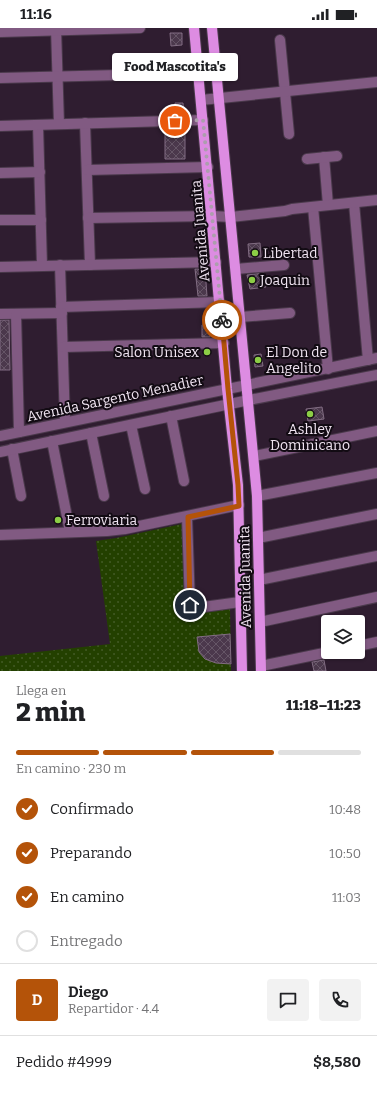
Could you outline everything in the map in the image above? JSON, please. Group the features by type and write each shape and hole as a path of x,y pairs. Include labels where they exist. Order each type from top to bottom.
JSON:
{"main road":[{"name":"Avenida Juanita","path":"194,28 238,485 242,671"},
{"name":"Avenida Juanita","path":"212,28 254,456 257,496 261,669"}],"street":[{"path":"0,32 56,29 140,28"},
{"path":"56,29 58,124"},
{"path":"280,40 289,134"},
{"path":"0,78 198,73"},
{"path":"201,100 377,82"},
{"path":"0,126 203,120"},
{"path":"85,123 90,265"},
{"path":"38,125 42,266"},
{"path":"307,158 337,156"},
{"path":"324,157 328,205"},
{"path":"87,170 208,167"},
{"path":"0,173 40,172"},
{"path":"88,218 231,217 377,200"},
{"path":"354,203 373,359"},
{"path":"313,207 328,369"},
{"path":"0,220 41,220"},
{"path":"0,267 216,262"},
{"path":"60,265 65,422"},
{"path":"236,269 284,265"},
{"path":"0,314 220,302"},
{"path":"240,317 290,313"},
{"path":"16,314 18,432"},
{"path":"63,347 224,343"},
{"name":"Avenida Sargento Menadier","path":"0,436 373,359"},
{"name":"Avenida Sargento Menadier","path":"0,452 170,416 377,375"},
{"path":"170,416 184,480"},
{"path":"131,425 144,489"},
{"path":"254,456 377,431"},
{"path":"91,433 104,496"},
{"path":"52,441 70,532"},
{"path":"12,450 21,496"},
{"path":"257,496 377,473"},
{"path":"0,535 125,529 239,506"},
{"path":"258,538 377,514"},
{"path":"188,517 190,605 196,608 240,602"},
{"path":"259,580 377,556"},
{"path":"260,622 377,597"},
{"path":"365,645 377,642"},
{"path":"261,669 321,654"}],"green space":[{"path":"182,524 185,610 230,608 231,671 0,671 0,656 110,644 96,541"}],"building":[{"path":"170,33 182,33 182,45 171,46"},
{"path":"175,103 183,103 184,114 176,114"},
{"path":"185,127 185,159 165,159 165,128"},
{"path":"260,243 261,257 249,257 248,244"},
{"path":"195,269 205,269 207,296 198,296"},
{"path":"264,273 266,287 250,289 247,275"},
{"path":"0,320 9,320 10,370 0,370"},
{"path":"203,320 210,320 210,337 202,337"},
{"name":"El Don de Angelito","path":"261,354 263,366 255,367 254,355"},
{"path":"322,407 324,419 308,421 306,409"},
{"path":"230,634 231,664 216,663 205,659 199,652 197,637"},
{"path":"324,660 326,671 314,671 312,662"}],"way so far":[{"path":"175,121 203,120 222,320"}],"place":[{"name":"Food Mascotita's","path":"175,121"},
{"name":"Libertad","path":"255,253"},
{"name":"Joaquin","path":"252,280"},
{"name":"Salon Unisex","path":"207,352"},
{"name":"El Don de Angelito","path":"258,360"},
{"name":"Ashley Dominicano","path":"310,414"},
{"name":"Ferroviaria","path":"58,520"}],"route":[{"path":"190,605 188,517 239,506 222,320"}]}
